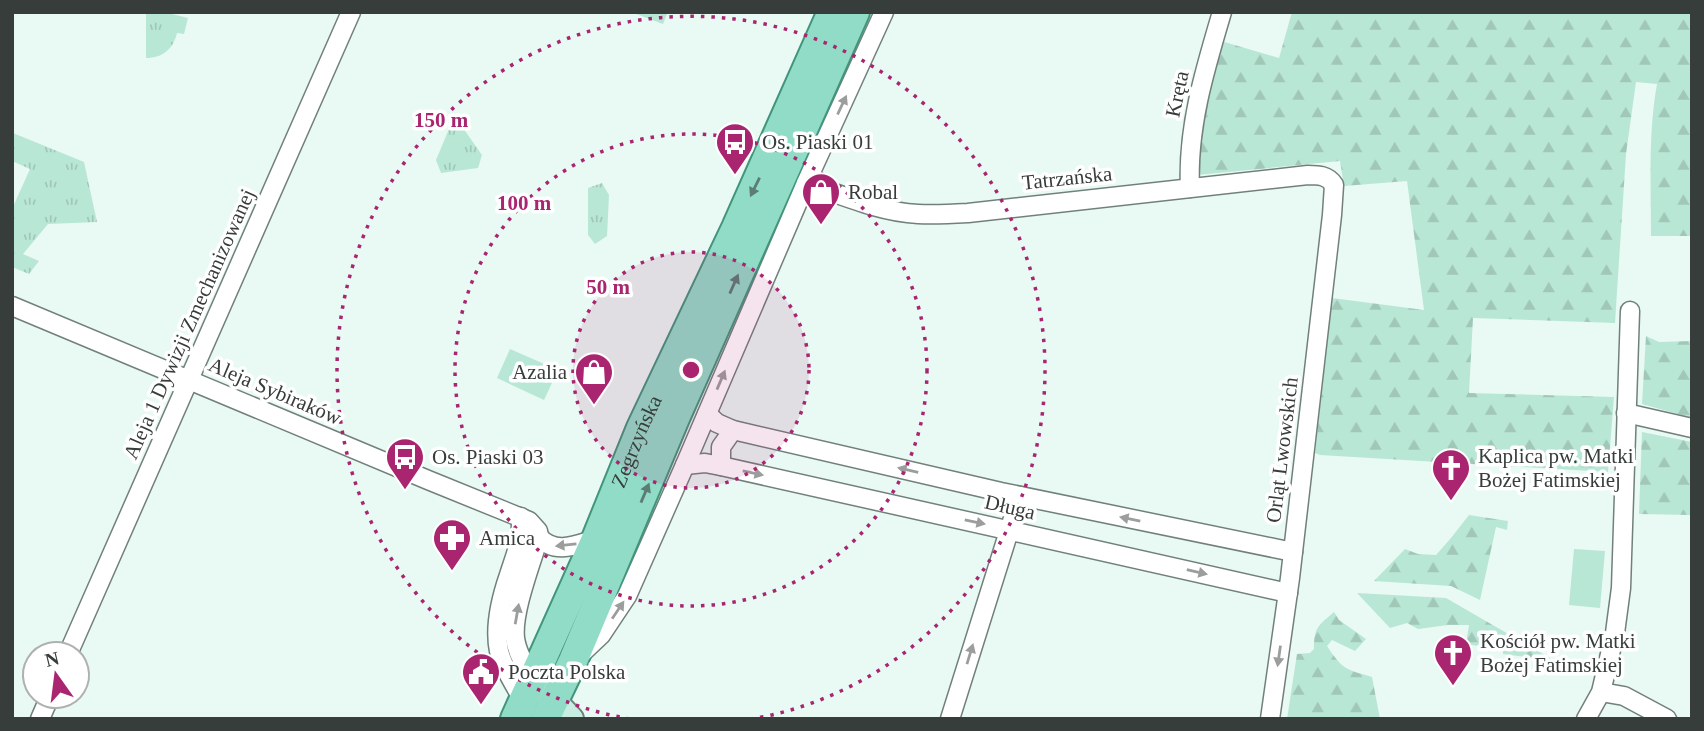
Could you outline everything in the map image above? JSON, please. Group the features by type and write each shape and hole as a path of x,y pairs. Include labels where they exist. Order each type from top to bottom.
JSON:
{"main road":[{"name":"Zegrzyńska","path":"540,708 596,539 641,428 736,228 832,12"},
{"name":"Zegrzyńska","path":"540,708 573,661 675,418 855,12"}],"street":[{"name":"Aleja 1 Dywizji Zmechanizowanej","path":"74,640 351,12"},
{"path":"573,661 601,635 627,596 806,183 884,12"},
{"name":"Kręta","path":"1190,188 1190,142 1207,64 1222,12"},
{"name":"Tatrzańska","path":"806,183 863,203 916,214 968,213 1308,175 1328,178 1334,185"},
{"name":"Orląt Lwowskich","path":"1270,719 1293,552 1334,185"},
{"name":"Aleja Sybiraków","path":"12,306 521,517 534,525 539,537"},
{"path":"1586,719 1601,692 1615,633 1621,588 1630,311"},
{"path":"1626,413 1692,428"},
{"name":"Długa","path":"707,414 717,423 733,430 1020,496 1293,552"},
{"path":"721,466 721,447 733,430"},
{"name":"Długa","path":"685,465 705,463 721,466 1288,593"},
{"path":"950,719 1020,496"},
{"path":"521,517 520,544 500,609 499,652 540,708"},
{"path":"539,537 545,544 560,549 596,539"},
{"path":"539,537 518,606 515,640 540,708"},
{"path":"1601,692 1624,695 1667,719"}],"green space":[{"path":"146,12 164,12 188,18 184,34 177,33 166,52 146,58"},
{"path":"631,12 662,12 667,14 663,24"},
{"path":"1292,12 1692,12 1692,236 1651,236 1651,141 1657,84 1636,82 1626,154 1615,323 1473,318 1469,393 1614,397 1608,472 1315,453 1332,298 1424,310 1407,181 1344,186 1340,161 1197,175 1206,99 1221,41 1279,58"},
{"path":"463,128 482,155 478,168 441,173 436,160 449,129"},
{"path":"13,133 84,162 97,222 48,224 23,254 39,261 29,274 12,267 12,209 30,169 12,161"},
{"path":"602,183 609,195 607,236 595,244 588,235 588,188"},
{"path":"1646,336 1659,342 1692,341 1692,418 1642,404"},
{"path":"510,349 558,370 544,400 497,378"},
{"path":"1642,432 1692,442 1692,515 1639,514"},
{"path":"1469,515 1508,521 1507,530 1496,527 1480,600 1451,586 1374,581 1405,549 1418,554 1436,555"},
{"path":"1574,549 1605,551 1600,608 1569,605"},
{"path":"1357,593 1446,598 1555,661 1503,654 1503,650 1466,644 1469,625 1418,629 1407,623 1390,628"},
{"path":"1334,612 1339,620 1366,639 1355,651 1332,640 1327,646 1345,667 1372,677 1380,719 1287,719 1297,654 1310,653 1314,649 1318,628"}],"place":[{"name":"Os. Piaski 01","path":"735,176"},
{"name":"Robal","path":"821,226"},
{"name":"Azalia","path":"594,406"},
{"name":"Os. Piaski 03","path":"405,491"},
{"name":"Kaplica pw. Matki Bożej Fatimskiej","path":"1451,502"},
{"name":"Amica","path":"452,572"},
{"name":"Kościół pw. Matki Bożej Fatimskiej","path":"1453,687"},
{"name":"Poczta Polska","path":"481,706"}]}
